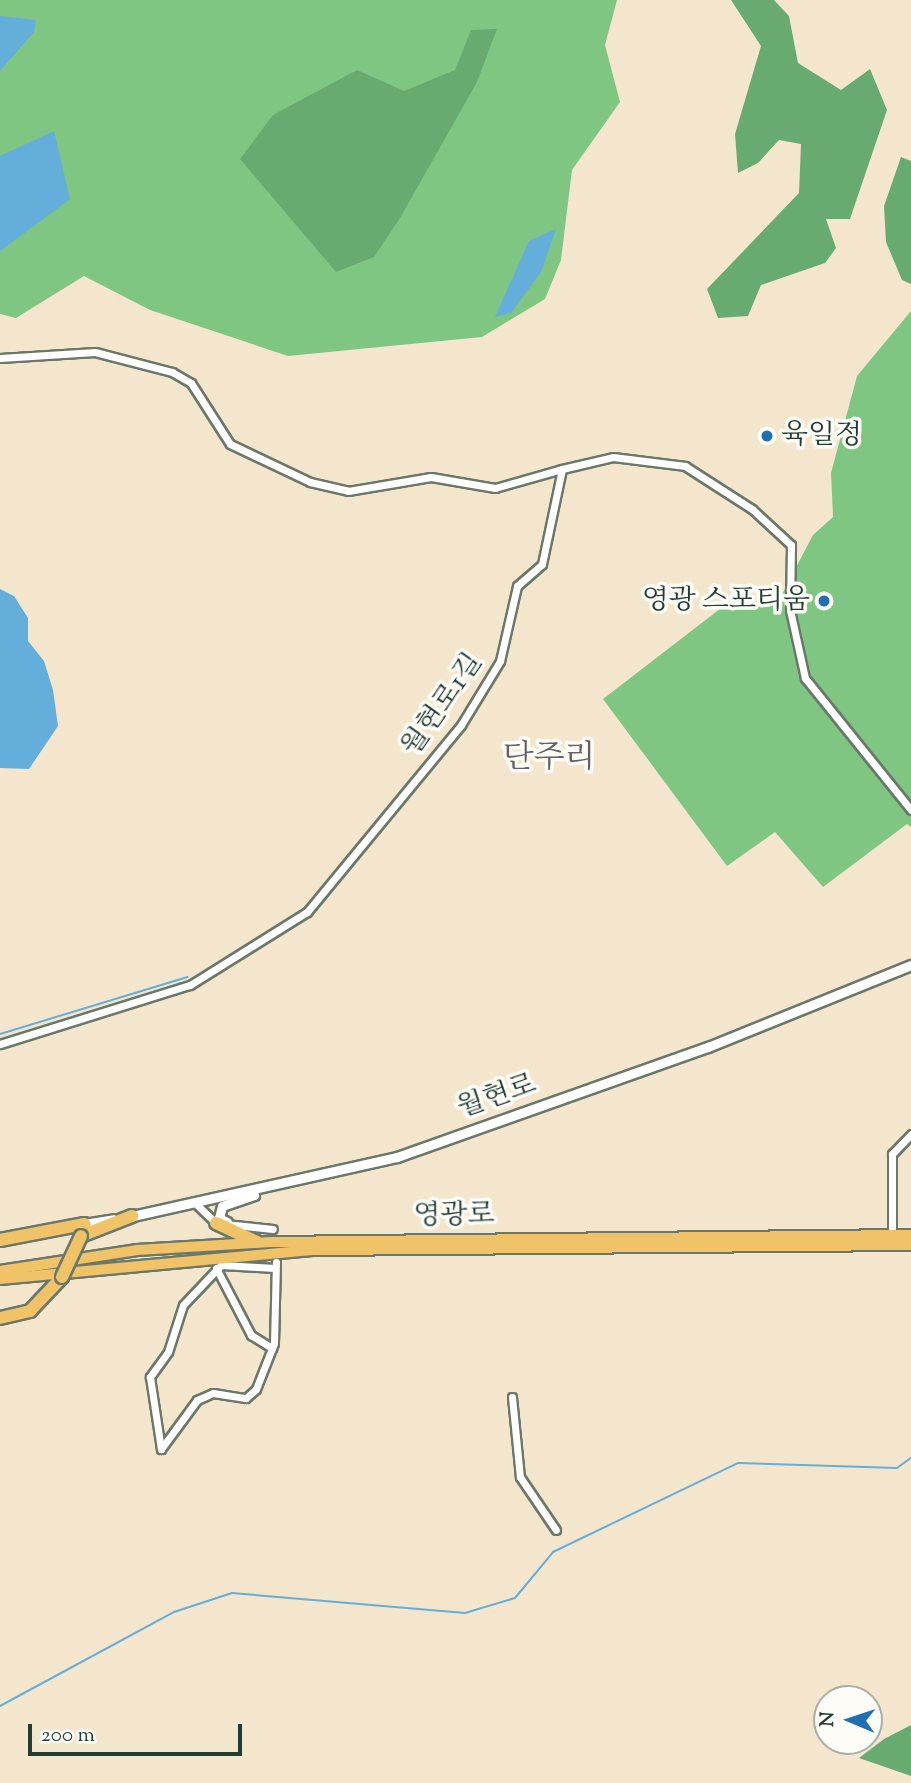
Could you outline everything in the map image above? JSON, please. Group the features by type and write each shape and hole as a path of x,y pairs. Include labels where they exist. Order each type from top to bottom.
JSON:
{"highway":[{"path":"0,1240 83,1230 132,1216"},
{"path":"222,1223 257,1242"},
{"path":"0,1318 30,1311 62,1277 83,1230"}],"main road":[{"name":"영광로","path":"0,1271 137,1250 257,1242 911,1235"},
{"name":"영광로","path":"0,1279 133,1262 315,1250 911,1245"}],"street":[{"path":"0,358 95,352 172,372 191,383 230,443 310,482 348,491 431,477 495,488 613,457 685,466 752,509 791,545 790,610 805,678 911,810"},
{"name":"월현로1길","path":"0,1044 190,985 307,912 461,725 500,661 517,586 542,564 562,469"},
{"name":"월현로","path":"132,1216 287,1184 397,1157 529,1113 911,965"},
{"path":"892,1227 892,1154 911,1134"},
{"path":"222,1223 219,1218 222,1206 287,1184"},
{"path":"194,1202 222,1223 273,1229"},
{"path":"276,1265 272,1348 246,1398 213,1393 197,1400 161,1449 150,1377 168,1352 183,1305 216,1268 276,1265"},
{"path":"216,1268 251,1335 272,1348"},
{"path":"513,1397 520,1477 556,1531"}],"green space":[{"path":"0,0 617,0 605,45 620,102 572,170 561,260 545,299 482,337 288,356 150,310 84,276 16,318 0,314"},
{"path":"731,0 774,0 789,16 798,63 841,90 870,69 887,110 850,219 826,219 836,248 825,263 761,285 748,316 718,318 707,289 799,193 801,144 779,140 758,163 738,173 735,134 761,46"},
{"path":"497,29 477,82 400,218 374,257 336,272 240,159 273,115 357,70 404,91 455,70 471,30"},
{"path":"901,157 911,161 911,284 902,280 886,242 884,206"},
{"name":"영광 스포티움","path":"911,311 911,827 907,824 823,887 775,832 727,866 603,699 725,605 780,598 813,535 833,517 831,473 857,376"},
{"path":"911,1725 911,1776 859,1758 863,1755 883,1755 884,1739"}],"water":[{"path":"0,16 36,20 34,32 0,71"},
{"path":"54,131 70,199 0,251 0,156"},
{"path":"556,229 541,272 511,313 495,317 529,241"},
{"path":"0,589 14,596 28,618 28,641 44,661 53,690 58,726 29,769 0,768"}],"waterway":[{"path":"0,1034 188,977"},
{"path":"0,1706 174,1612 232,1593 465,1613 515,1598 553,1552 738,1463 897,1468 911,1458"}],"place":[{"name":"육일정","path":"767,436"},
{"name":"영광 스포티움","path":"824,601"}],"district":[{"name":"단주리","path":"549,759"}]}
